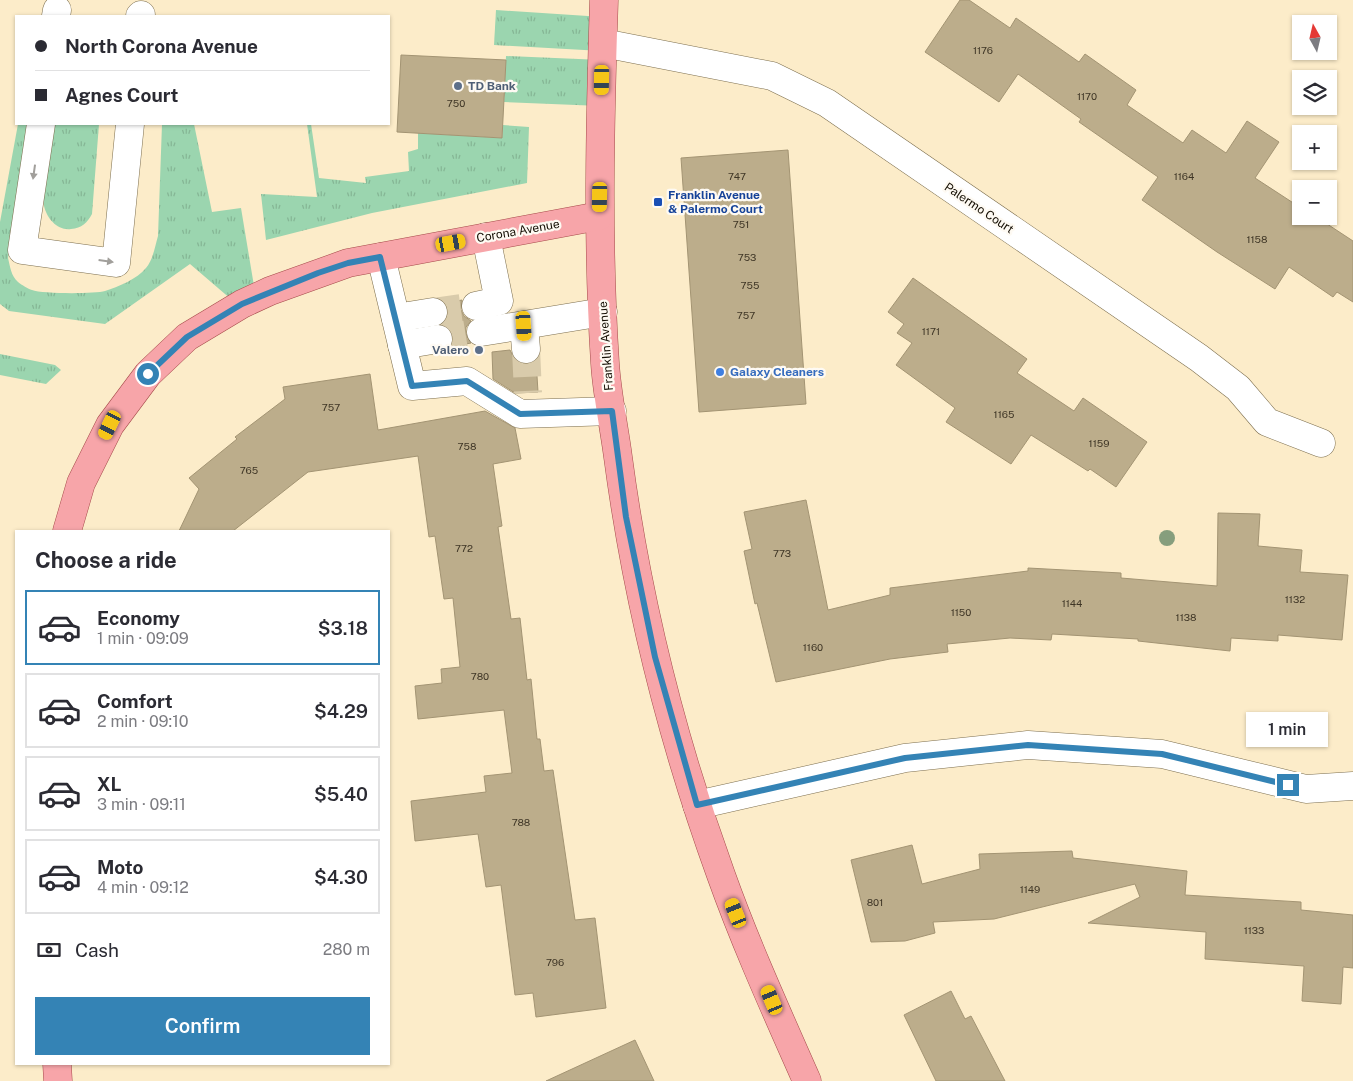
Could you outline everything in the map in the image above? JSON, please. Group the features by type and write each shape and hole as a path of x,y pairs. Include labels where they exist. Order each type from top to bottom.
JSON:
{"main road":[{"name":"Franklin Avenue","path":"604,0 599,216 603,312 606,366 626,517 657,665 697,805 758,968 807,1081"},
{"name":"Corona Avenue","path":"67,530 81,484 110,425 148,374 187,337 242,304 348,263 599,216"},
{"path":"57,1065 58,1081"}],"street":[{"name":"Palermo Court","path":"603,42 772,76 827,103 1199,358 1238,388 1266,422 1321,443"},
{"path":"41,125 22,250 116,263 130,125"},
{"path":"486,237 488,303 509,334 603,312"},
{"path":"380,257 412,386 467,381 520,414 528,403 612,411"},
{"path":"396,318 433,312"},
{"path":"402,345 438,339"},
{"path":"697,805 905,758 1028,745 1162,754 1306,789 1353,786"}],"green space":[{"path":"496,10 603,17 602,51 494,45"},
{"path":"506,56 602,60 601,106 504,102"},
{"path":"18,125 31,125 8,258 12,274 16,280 29,289 46,292 99,292 121,285 142,272 154,253 158,236 162,125 194,125 212,212 241,208 256,298 239,306 190,264 105,324 9,311 0,304 0,222"},
{"path":"51,125 99,125 92,214 84,225 78,228 66,229 58,226 50,220 44,206"},
{"path":"307,125 311,125 319,178 366,183 365,177 409,171 408,152 418,149 418,133 502,138 503,125 529,127 527,183 372,213 266,240 261,194 317,197"},
{"path":"0,354 55,365 61,370 46,384 0,375"}],"building":[{"path":"960,0 969,0 1010,28 1016,18 1079,62 1085,54 1136,90 1127,105 1183,143 1192,130 1226,153 1247,121 1279,142 1255,178 1292,202 1292,225 1329,225 1353,241 1353,302 1337,292 1333,297 1289,267 1275,289 1217,252 1142,200 1158,177 1079,122 1081,119 1018,74 999,102 925,52"},
{"path":"401,55 506,60 502,138 397,132"},
{"path":"788,150 806,404 699,412 681,158"},
{"path":"913,278 1027,359 1017,373 1074,411 1083,398 1147,442 1116,487 1090,469 1088,471 1031,435 1011,464 946,422 955,408 896,365 912,343 897,333 904,324 888,312"},
{"path":"462,300 461,310 464,316 471,321 466,327 466,334 471,343 451,347 453,336 450,329 443,324 448,317 446,303"},
{"path":"510,350 514,358 520,363 528,364 536,360 538,392 515,393 493,379 492,352"},
{"path":"370,374 378,430 485,411 515,428 521,459 493,464 502,526 498,527 511,619 520,618 527,680 531,679 537,739 540,739 544,771 553,770 575,920 595,918 606,1008 536,1017 533,993 515,995 501,885 486,887 478,834 415,841 411,801 486,792 484,776 512,773 504,710 418,719 415,686 442,683 441,669 460,667 453,598 444,599 435,536 429,537 418,456 308,472 234,530 179,530 199,489 189,478 237,439 235,437 285,399 283,387"},
{"path":"806,500 828,610 890,595 890,588 1028,571 1028,568 1121,573 1121,578 1217,586 1218,513 1260,514 1258,546 1302,550 1300,572 1348,575 1342,640 1278,635 1278,641 1231,638 1230,651 1138,641 1138,639 1052,634 1051,640 1010,638 947,644 948,652 890,659 776,682 757,603 755,604 744,551 752,549 744,512"},
{"path":"912,845 922,884 980,869 979,854 1072,851 1073,858 1187,871 1185,895 1301,902 1301,910 1353,915 1353,968 1343,967 1341,1004 1302,1001 1304,966 1205,959 1206,932 1088,923 1140,897 1135,884 994,919 933,922 935,933 905,941 871,942 851,860"},
{"path":"951,991 965,1019 971,1016 1005,1081 936,1081 904,1015"},
{"path":"635,1040 654,1081 546,1081"}],"tunnel":[{"path":"433,312 476,306"},
{"path":"438,339 481,332"},
{"path":"526,349 528,393"}],"place":[{"name":"TD Bank","path":"458,86"},
{"name":"Franklin Avenue & Palermo Court","path":"658,202"},
{"name":"Valero","path":"479,350"},
{"name":"Galaxy Cleaners","path":"720,372"}],"route":[{"path":"148,374 187,337 242,304 318,273 348,263 380,257 412,386 467,381 520,414 612,411 626,517 655,657 697,805 905,758 1028,745 1162,754 1288,785"}]}
